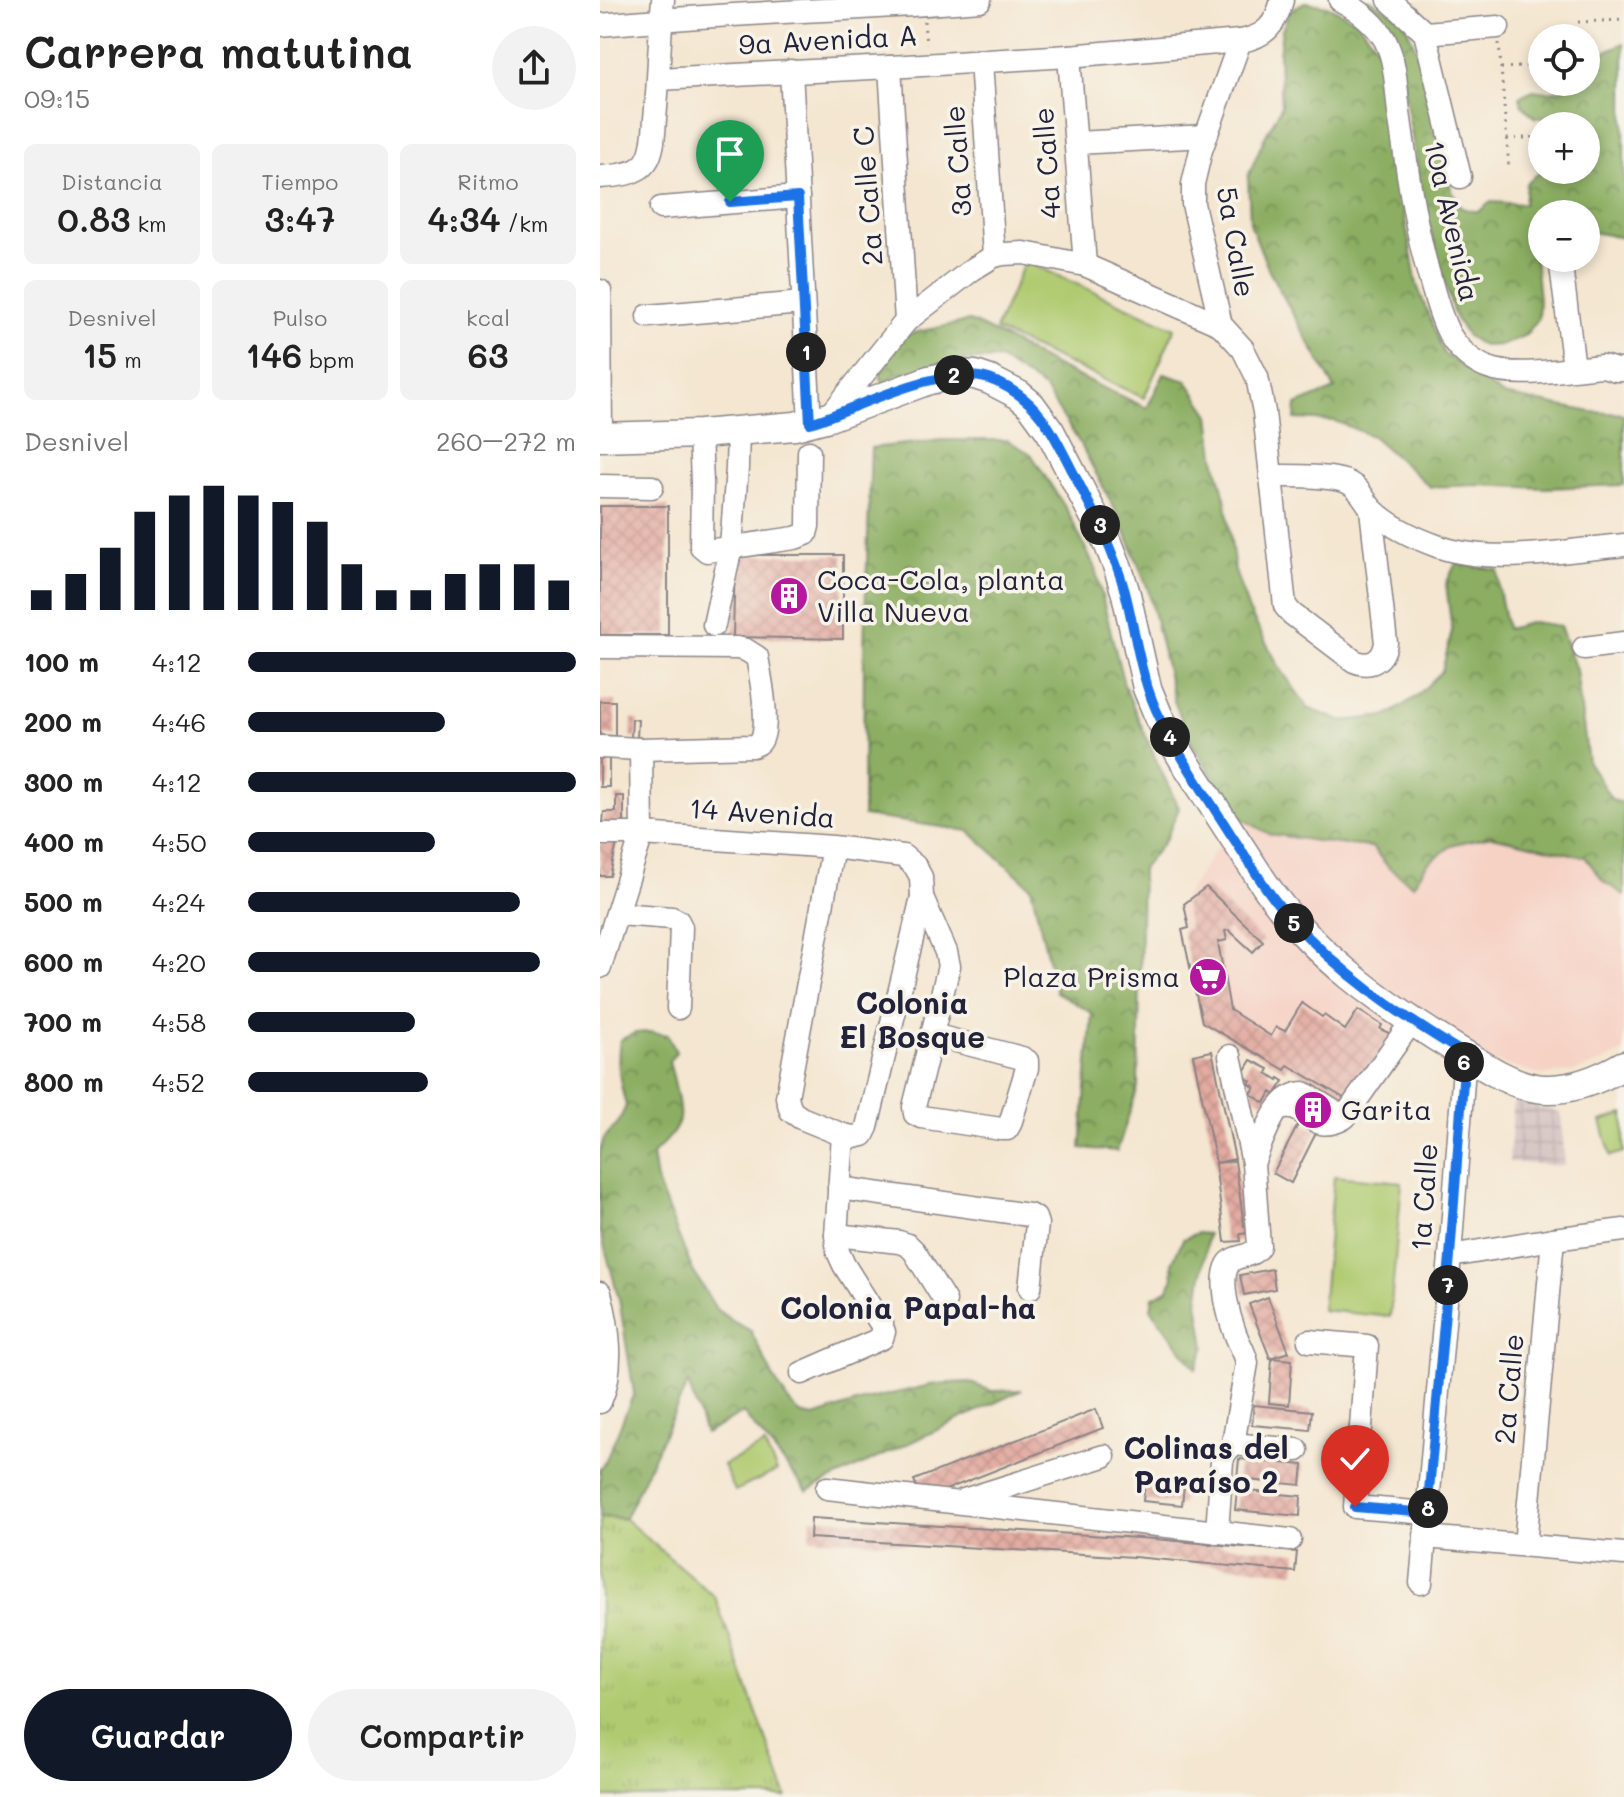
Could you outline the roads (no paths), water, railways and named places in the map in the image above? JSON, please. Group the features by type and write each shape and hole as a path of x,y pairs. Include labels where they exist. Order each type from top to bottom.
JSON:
{"main road":[{"path":"601,437 700,434 819,420 912,386 959,374 990,380 1019,395 1031,405 1050,431 1108,543 1126,594 1147,688 1159,717 1183,759 1289,918 1373,994 1496,1073 1547,1089 1582,1084 1624,1065"}],"street":[{"path":"600,25 662,10 846,4 922,5 980,0"},
{"path":"1240,41 1264,33 1275,20 1282,0"},
{"name":"10a Avenida","path":"1340,0 1370,22 1389,51 1419,235 1438,307 1460,349 1483,367 1498,372 1603,366 1624,370"},
{"path":"1389,0 1425,33 1460,177"},
{"path":"600,177 632,171 648,160 659,79 662,10"},
{"path":"1425,33 1498,27"},
{"name":"9a Avenida A","path":"659,79 1069,56 1240,41"},
{"name":"5a Calle","path":"1240,41 1201,150 1193,184 1193,204 1221,325 1243,349 1257,377 1264,412 1285,606 1354,661 1368,664 1377,661 1384,653 1386,643 1371,509"},
{"name":"4a Calle","path":"1069,56 1085,265"},
{"name":"3a Calle","path":"981,61 994,256"},
{"name":"2a Calle C","path":"890,67 906,321"},
{"path":"791,71 803,303 819,420"},
{"path":"1076,143 1206,136"},
{"path":"661,208 798,197"},
{"path":"819,420 906,321 945,289 994,256 1024,253 1085,265 1221,325"},
{"path":"1562,272 1574,368"},
{"path":"600,291 601,437"},
{"path":"648,316 803,303"},
{"path":"714,625 731,547 738,430"},
{"path":"700,434 701,546 707,551 806,534 809,452"},
{"path":"1271,476 1343,481 1359,490 1371,509 1397,528 1440,547 1477,555 1521,555 1624,545"},
{"path":"600,486 652,487"},
{"path":"1584,648 1624,643"},
{"path":"600,647 737,648 757,657 764,696 764,735 760,743 753,746 600,747"},
{"path":"600,967 642,834 641,749"},
{"name":"14 Avenida","path":"600,834 833,847 903,856 915,866 921,877 922,897"},
{"path":"833,847 787,1097 791,1111 801,1118 843,1135 863,1135 922,897"},
{"path":"922,897 949,966 914,1107 915,1114 1007,1129 1027,1061 933,1035"},
{"path":"618,914 678,921 681,927 678,1008"},
{"path":"1253,1163 1277,1112 1292,1095 1304,1093 1346,1116 1412,1021"},
{"name":"1a Calle","path":"1421,1583 1465,1054"},
{"path":"1217,1532 1222,1461 1233,1444 1247,1363 1228,1308 1225,1278 1228,1264 1253,1253 1259,1246 1253,1163 1230,1056"},
{"path":"1240,1099 1277,1112"},
{"path":"802,1373 882,1338 884,1332 838,1252 836,1235 843,1135"},
{"path":"839,1188 1035,1218 1037,1224 1030,1288"},
{"path":"1450,1256 1624,1230"},
{"path":"836,1235 908,1245 945,1301"},
{"name":"2a Calle","path":"1525,1545 1553,1239"},
{"path":"600,1293 610,1354 607,1386 600,1402"},
{"path":"1309,1341 1367,1346 1355,1507 1427,1513"},
{"path":"1233,1444 1297,1450"},
{"path":"956,1503 1104,1456"},
{"path":"827,1488 1290,1540"},
{"path":"1425,1537 1624,1554"}],"place":[{"name":"Coca-Cola, planta Villa Nueva","path":"789,596"},
{"name":"Plaza Prisma","path":"1208,977"},
{"name":"Garita","path":"1313,1110"}],"district":[{"name":"Colonia El Bosque","path":"912,1021"},
{"name":"Colonia Papal-ha","path":"908,1309"},
{"name":"Colinas del Paraíso 2","path":"1206,1466"}]}
